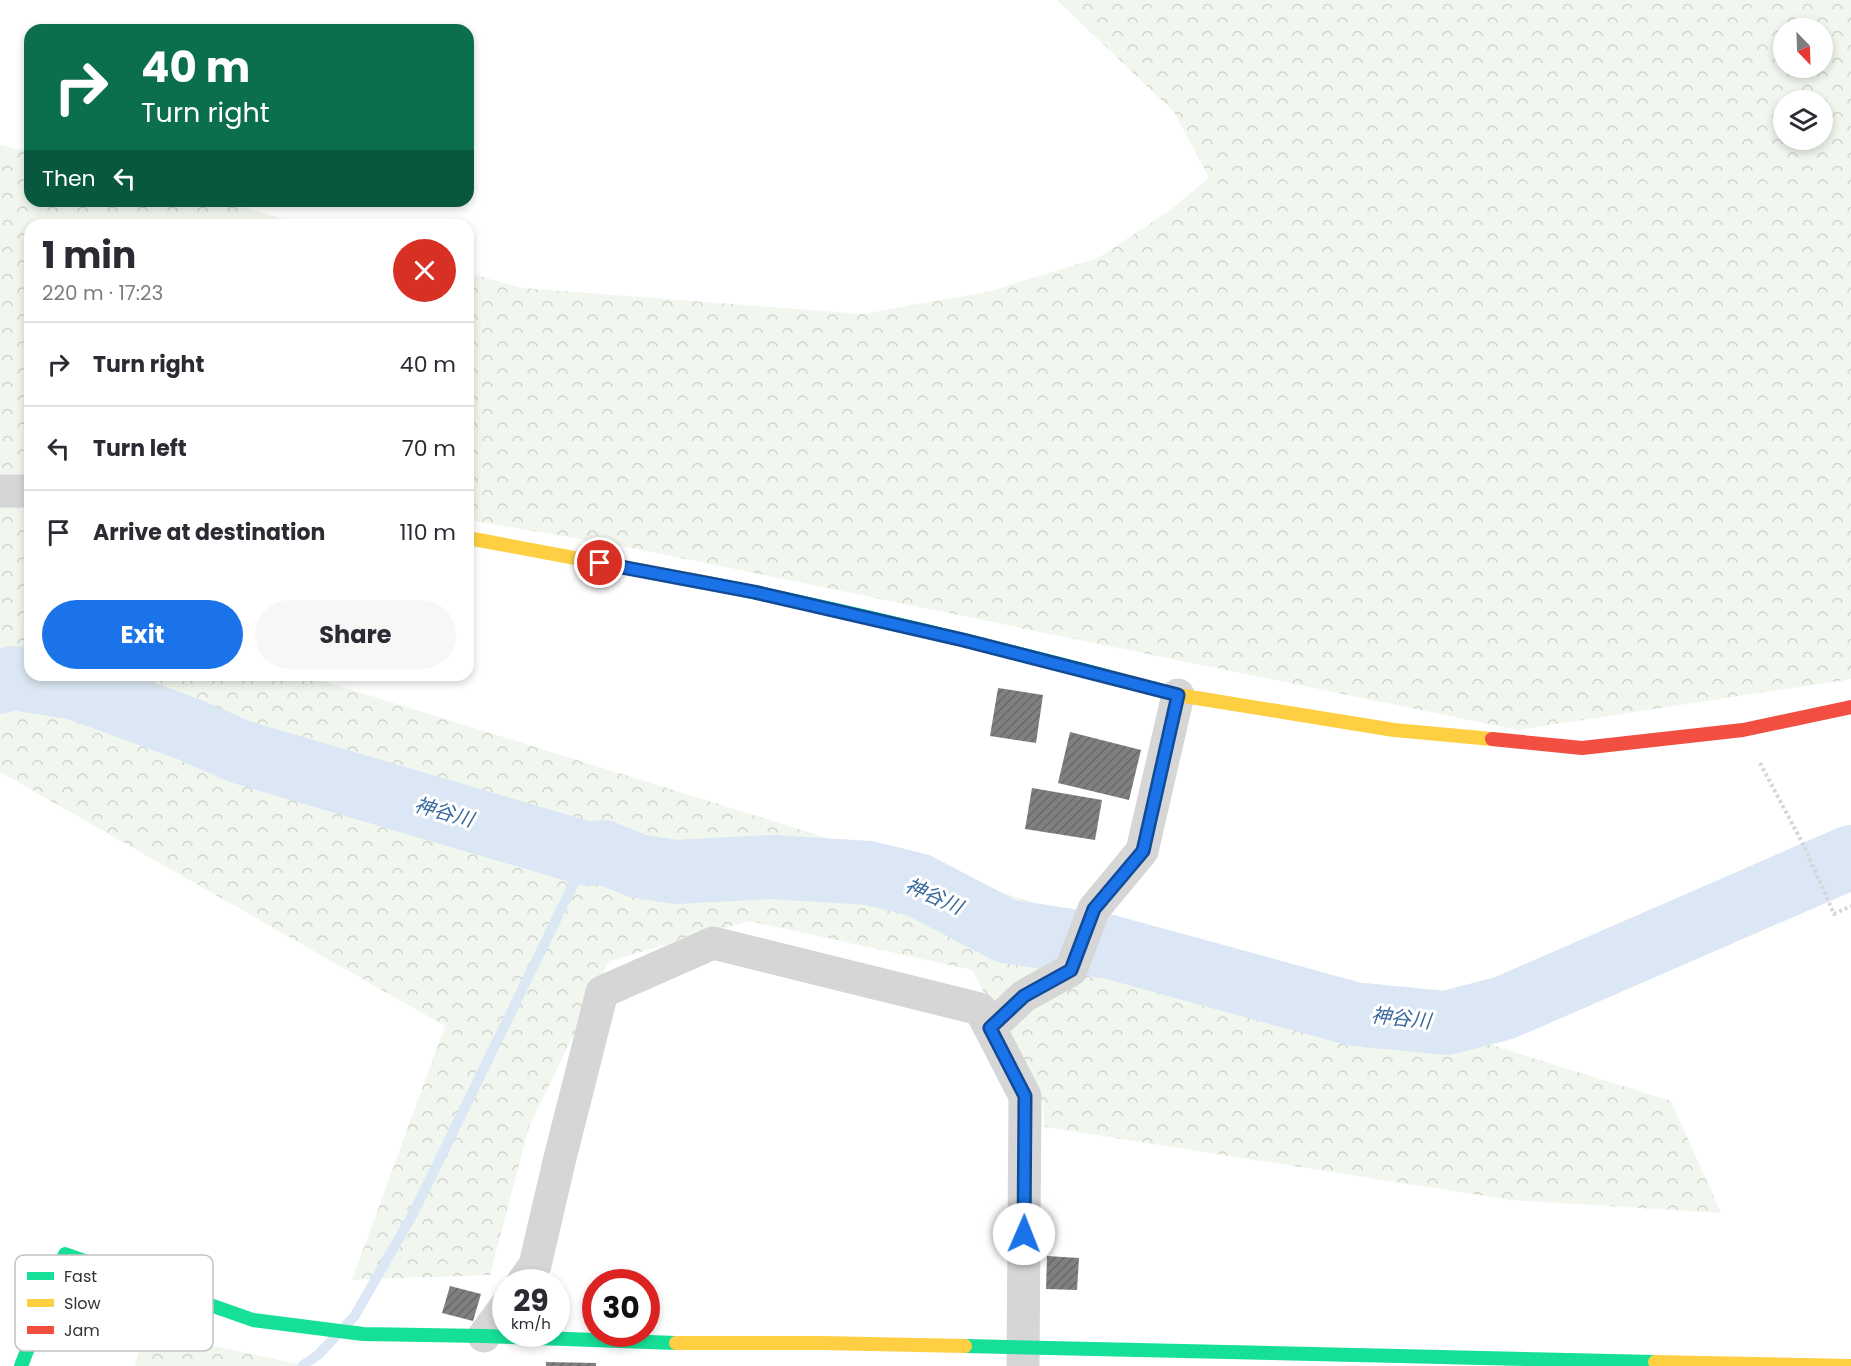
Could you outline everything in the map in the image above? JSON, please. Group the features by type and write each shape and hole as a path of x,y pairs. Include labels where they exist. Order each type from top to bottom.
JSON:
{"street":[{"path":"0,491 24,491"},
{"path":"474,539 754,592 986,645 1178,695 1394,730 1582,748 1743,730 1851,707"},
{"path":"990,1028 1024,996 1071,970 1094,909 1143,851 1178,695"},
{"path":"533,1269 602,992 713,943 980,1009 1025,1096 1023,1357"},
{"path":"213,1306 253,1320 363,1334 692,1344 822,1343 1023,1357 1851,1366"},
{"path":"484,1336 492,1325"},
{"path":"21,1366 27,1351"}],"path":[{"path":"1743,730 1804,846 1834,914 1851,906"}],"green space":[{"path":"1057,0 1851,0 1851,679 1518,730 632,548 474,521 474,275 523,288 862,314 987,292 1098,258 1169,211 1209,178 1174,112"},
{"path":"0,145 24,151 24,207 242,207 284,219 24,219 24,681 323,681 1671,1101 1721,1213 1510,1200 1045,1127 1043,1104 972,970 749,921 609,961 529,1127 490,1275 352,1280 445,1026 0,772"},
{"path":"213,1346 307,1366 135,1366 139,1351 213,1351"}],"building":[{"path":"998,688 1043,695 1036,743 990,736"},
{"path":"1070,732 1141,750 1129,800 1058,783"},
{"path":"1032,788 1102,800 1095,840 1025,829"},
{"path":"1047,1256 1079,1258 1077,1290 1046,1289"},
{"path":"450,1286 481,1294 473,1321 442,1313"},
{"path":"546,1362 596,1363 596,1366 546,1366"}],"waterway":[{"name":"神谷川","path":"0,682 13,678 24,680"},
{"name":"神谷川","path":"32,681 76,688 188,729 241,752 588,854 603,852 638,866 676,872 772,867 869,873 918,885 1006,931 1110,947 1354,1014 1446,1023 1504,1008 1851,857"},
{"path":"346,1325 354,1317 414,1212 588,854"},
{"path":"302,1366 319,1354 335,1337"}],"traffic: fast":[{"path":"708,583 908,626 1106,676"},
{"path":"65,1255 68,1255"},
{"path":"213,1306 253,1320 363,1334 676,1343"},
{"path":"965,1346 1655,1362"},
{"path":"21,1366 27,1351"}],"traffic: slow":[{"path":"474,539 708,583"},
{"path":"1106,676 1178,695 1394,730 1492,739"},
{"path":"676,1343 965,1346"},
{"path":"1655,1362 1851,1366"}],"traffic: jam":[{"path":"1492,739 1582,748 1743,730 1851,707"}],"route":[{"path":"600,563 754,592 986,645 1178,695 1143,851 1094,909 1071,970 1024,996 990,1028 1025,1096 1024,1234"}]}
